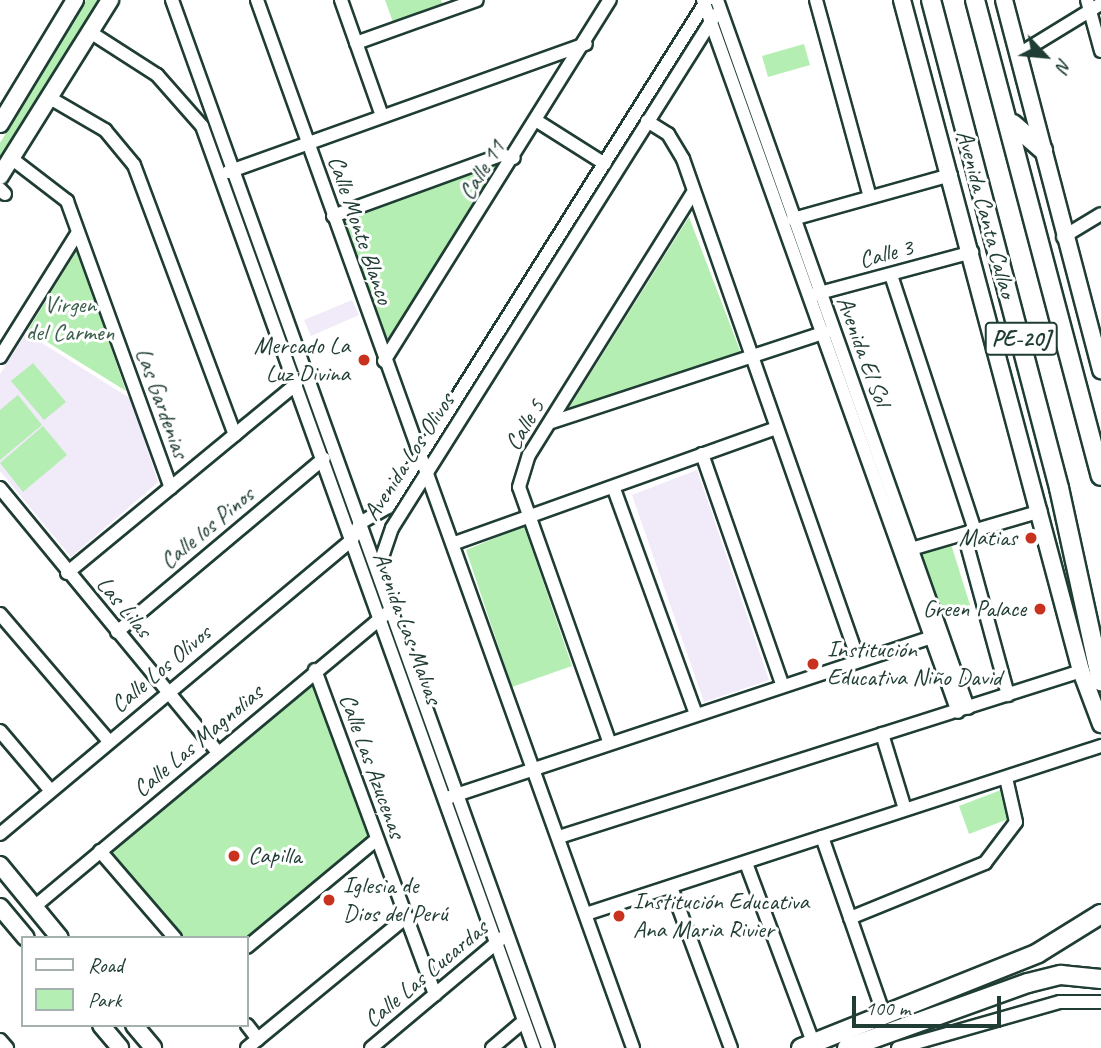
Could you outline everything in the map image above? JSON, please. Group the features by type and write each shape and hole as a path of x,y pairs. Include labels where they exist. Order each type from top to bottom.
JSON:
{"highway":[{"name":"Avenida Canta Callao","path":"931,0 1059,488 1101,681"},
{"name":"Avenida Canta Callao","path":"975,0 1013,124 1101,476"},
{"path":"1013,124 1043,150"},
{"path":"807,1045 1038,953 1101,914"},
{"path":"847,1048 1028,983 1062,975 1101,979"}],"main road":[{"path":"0,124 75,0"},
{"path":"0,176 110,0"},
{"name":"Avenida Canta Callao","path":"902,0 1041,512 1080,671 1101,723"},
{"path":"1003,0 1019,54 1063,237 1101,370"},
{"path":"0,865 58,936"},
{"path":"0,907 24,936"},
{"path":"103,1027 120,1048"},
{"path":"136,1027 153,1048"}],"street":[{"name":"Avenida Las Malvas","path":"172,0 296,384 352,540 387,614 503,937 548,1048"},
{"name":"Calle Monte Blanco","path":"257,0 419,459 455,543 633,1048"},
{"path":"341,0 382,116"},
{"path":"356,43 448,5 477,0"},
{"name":"Calle 11","path":"384,360 586,44 610,0"},
{"path":"816,0 870,197"},
{"name":"Avenida Los Olivos","path":"712,2 712,19 386,537 368,544 352,540 360,523 388,507 605,164 712,2"},
{"name":"Avenida El Sol","path":"712,2 793,219 825,332 963,710"},
{"path":"1019,54 1092,5 1101,51"},
{"name":"Avenida El Sol","path":"712,19 911,549 937,635"},
{"name":"Avenida Las Malvas","path":"90,32 157,75 183,100 202,126 227,172 379,574 387,614"},
{"path":"227,172 586,44"},
{"path":"50,98 105,130 134,165 235,435"},
{"path":"537,121 605,164"},
{"path":"647,121 677,147 773,429 858,659"},
{"path":"333,216 501,155 514,158"},
{"name":"Las Gardenias","path":"11,158 61,192 171,488"},
{"path":"793,219 951,175"},
{"name":"Calle 5","path":"609,741 519,487 523,471 692,194"},
{"path":"1063,237 1101,214"},
{"path":"0,357 78,232"},
{"name":"Calle 3","path":"816,294 972,252"},
{"path":"891,275 969,532 1008,695"},
{"path":"552,422 825,332"},
{"path":"67,573 296,384"},
{"path":"455,543 529,515 614,489 773,429"},
{"path":"702,454 782,684"},
{"name":"Calle los Pinos","path":"117,632 324,458"},
{"name":"Las Lilas","path":"0,488 67,573 218,752"},
{"path":"614,489 696,714"},
{"path":"911,549 1041,512"},
{"path":"379,574 386,537"},
{"name":"Calle Los Olivos","path":"0,834 166,692 352,540"},
{"path":"0,614 109,741"},
{"name":"Calle Las Magnolias","path":"34,906 316,670 387,614"},
{"path":"452,796 533,765 937,635"},
{"name":"Calle Las Azucenas","path":"316,670 404,919 435,994"},
{"path":"559,837 1080,671"},
{"path":"0,731 50,790"},
{"path":"882,734 905,809"},
{"path":"586,914 1101,746"},
{"path":"850,918 985,863 1016,822 1006,778"},
{"path":"822,837 884,1015"},
{"path":"248,946 376,840"},
{"path":"100,851 173,936"},
{"path":"746,863 807,1045"},
{"path":"671,887 731,1048"},
{"path":"247,1048 404,919"},
{"name":"Avenida Las Malvas","path":"503,937 524,1021 534,1048"},
{"name":"Calle Las Cucardas","path":"371,1048 503,937"},
{"path":"898,1048 1059,1002 1101,1002"},
{"path":"492,1048 524,1021"},
{"path":"248,1025 258,1039"},
{"path":"0,1040 7,1048"}],"shaded area":[{"path":"352,300 359,315 311,336 304,320"},
{"path":"26,333 131,399 158,482 71,557 0,471 0,374"},
{"path":"697,470 769,680 704,702 632,495"}],"green space":[{"path":"86,0 99,0 0,161 0,143"},
{"path":"385,0 441,0 444,7 394,25"},
{"path":"804,44 810,65 768,77 762,56"},
{"path":"500,159 506,164 383,347 339,218"},
{"path":"689,217 741,353 567,411"},
{"name":"Virgen del Carmen","path":"77,250 126,391 28,330"},
{"path":"33,363 66,402 44,420 11,381"},
{"path":"18,395 42,425 0,460 0,410"},
{"path":"43,426 67,455 23,492 0,463"},
{"path":"524,526 572,666 512,687 466,550"},
{"path":"951,544 970,605 938,613 919,554"},
{"path":"312,679 369,838 248,939 248,936 179,936 108,851"},
{"path":"1001,790 1011,818 969,834 959,806"}],"place":[{"name":"Mercado La Luz Divina","path":"364,360"},
{"name":"Matias","path":"1031,538"},
{"name":"Green Palace","path":"1040,609"},
{"name":"Institución Educativa Niño David","path":"813,664"},
{"name":"Capilla","path":"234,856"},
{"name":"Iglesia de Dios del Perú","path":"329,900"},
{"name":"Institución Educativa Ana Maria Rivier","path":"619,916"}]}
